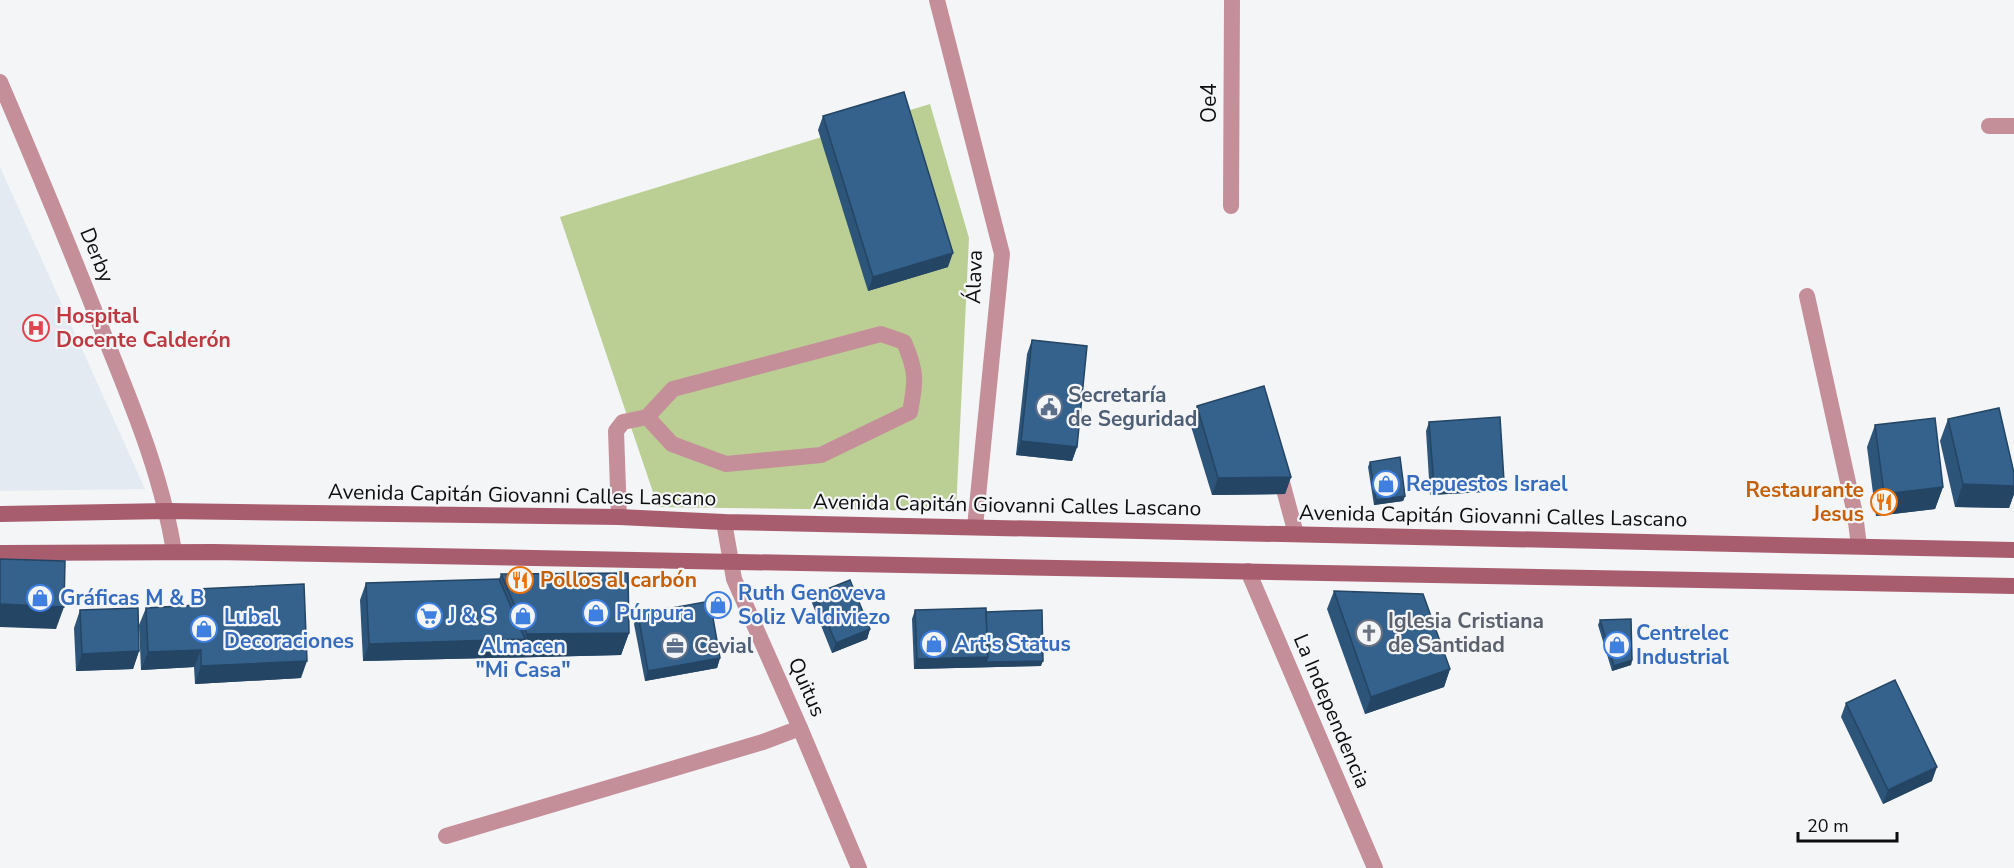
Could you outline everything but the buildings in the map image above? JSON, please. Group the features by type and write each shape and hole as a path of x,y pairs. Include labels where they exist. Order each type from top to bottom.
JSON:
{"main road":[{"name":"Avenida Capitán Giovanni Calles Lascano","path":"0,513 167,511 619,517 724,522 2014,550"},
{"path":"0,554 174,551 2014,586"}],"street":[{"name":"Álava","path":"937,0 1002,254 975,527"},
{"name":"Oe4","path":"1231,206 1232,0"},
{"name":"Derby","path":"0,82 52,202 141,428 167,511 174,551"},
{"path":"1989,126 2014,126"},
{"path":"1807,296 1855,514 1859,546"},
{"path":"619,517 616,431 623,422 647,417 674,389 881,334 904,342 914,365 915,389 910,412 821,455 726,464 672,444 647,417"},
{"path":"1276,458 1296,534"},
{"name":"Quitus","path":"724,522 734,579 859,868"},
{"name":"La Independencia","path":"1248,571 1375,868"},
{"path":"446,836 763,742 800,728"}],"shaded area":[{"name":"Hospital Docente Calderón","path":"0,167 145,489 0,491"}],"green space":[{"path":"930,104 969,238 956,511 658,507 560,217"}],"place":[{"name":"Hospital Docente Calderón","path":"36,328"},
{"name":"Secretaría de Seguridad","path":"1049,407"},
{"name":"Repuestos Israel","path":"1386,484"},
{"name":"Restaurante Jesus","path":"1884,502"},
{"name":"Pollos al carbón","path":"520,580"},
{"name":"Gráficas M & B","path":"40,598"},
{"name":"Ruth Genoveva Soliz Valdiviezo","path":"718,605"},
{"name":"Púrpura","path":"596,613"},
{"name":"J & S","path":"429,616"},
{"name":"Almacen \"Mi Casa\"","path":"523,616"},
{"name":"Lubal Decoraciones","path":"204,629"},
{"name":"Iglesia Cristiana de Santidad","path":"1369,633"},
{"name":"Art's Status","path":"934,644"},
{"name":"Centrelec Industrial","path":"1617,645"},
{"name":"Cevial","path":"675,646"}]}
